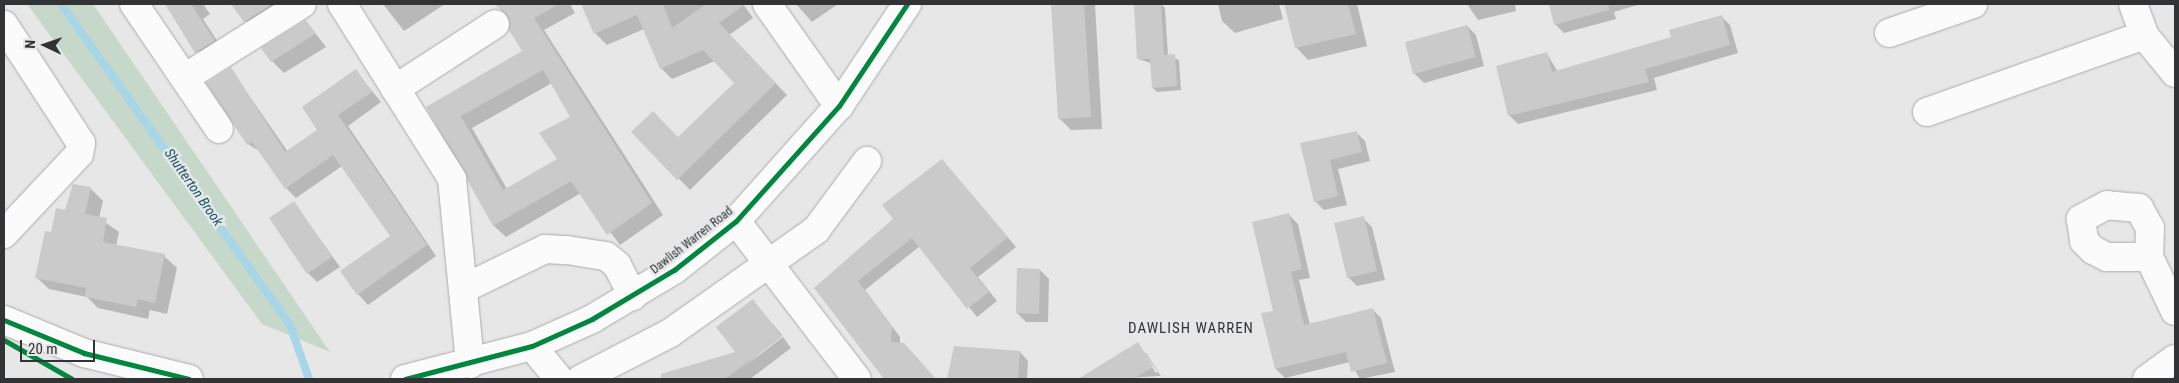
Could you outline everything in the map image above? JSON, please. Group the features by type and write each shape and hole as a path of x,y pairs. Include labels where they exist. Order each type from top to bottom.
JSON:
{"street":[{"path":"134,4 219,129"},
{"path":"186,78 302,4"},
{"path":"342,4 452,180 470,364"},
{"path":"767,4 839,106"},
{"name":"Dawlish Warren Road","path":"405,379 470,364 532,346 633,296 736,220 839,106 907,4"},
{"path":"1889,33 1973,4"},
{"path":"2133,4 2144,35 2175,73"},
{"path":"395,89 495,24"},
{"path":"1927,112 2144,35"},
{"path":"4,255 10,228 79,154 81,143 8,43"},
{"path":"581,379 670,333 816,230 867,161"},
{"path":"736,220 857,379"},
{"path":"463,289 545,249 567,250 606,256 617,265 633,296"},
{"path":"2150,258 2175,311"},
{"path":"4,320 84,352 152,376 189,379"},
{"path":"532,346 559,379"},
{"path":"2147,379 2175,359"}],"green space":[{"path":"27,4 93,4 330,352 262,324"}],"building":[{"path":"165,4 191,4 215,41 195,53"},
{"path":"231,4 273,4 244,22"},
{"path":"494,4 559,4 534,18 652,203 607,235 571,181 493,226 426,107 522,51 509,30 508,16","holes":["543,70 570,117 539,133 557,159 503,190 461,116"]},
{"path":"581,4 663,4 672,28 706,4 746,4 719,23 776,83 677,180 631,132 653,111 678,137 734,83 703,50 660,69 637,15 594,34"},
{"path":"1051,4 1084,4 1091,117 1058,119"},
{"path":"1134,4 1161,4 1164,55 1175,54 1177,86 1152,88 1150,59 1137,59"},
{"path":"1284,4 1348,4 1356,34 1295,48"},
{"path":"1549,4 1608,4 1609,10 1554,25"},
{"path":"1722,15 1730,45 1645,69 1649,82 1508,116 1496,66 1547,52 1552,72 1671,37 1669,30"},
{"path":"306,20 315,34 271,62 261,48"},
{"path":"1467,25 1476,57 1413,74 1405,42"},
{"path":"231,67 285,152 317,130 302,107 356,69 372,92 338,115 427,245 357,295 340,271 390,236 333,155 285,189 252,142 247,145 206,83"},
{"path":"1357,131 1362,152 1330,160 1338,196 1314,202 1300,143"},
{"path":"942,159 1008,237 970,268 989,292 967,309 912,238 858,281 892,327 891,342 904,343 936,379 884,379 814,288 893,219 882,205"},
{"path":"73,184 91,187 85,214 107,218 103,242 165,254 155,303 138,299 136,307 85,297 86,288 35,278 45,231 51,232 56,208 65,210"},
{"path":"294,201 332,257 307,274 269,218"},
{"path":"1289,213 1302,269 1291,272 1304,325 1373,308 1387,363 1351,372 1346,352 1275,369 1261,313 1273,311 1252,222"},
{"path":"1364,216 1377,271 1347,278 1334,223"},
{"path":"1017,268 1040,269 1039,314 1016,313"},
{"path":"753,299 782,337 725,379 661,379 661,374 735,352 716,327"},
{"path":"1138,342 1153,367 1133,379 1078,379"},
{"path":"954,346 1020,351 1018,379 947,379"}],"waterway":[{"name":"Shutterton Brook","path":"61,4 290,325 309,379"}],"cycle path":[{"path":"405,379 532,346 592,319 674,270 736,221 839,106 907,4"},
{"path":"4,320 84,353 189,379"},
{"path":"4,340 72,379"}],"district":[{"name":"DAWLISH WARREN","path":"1191,329"}]}
